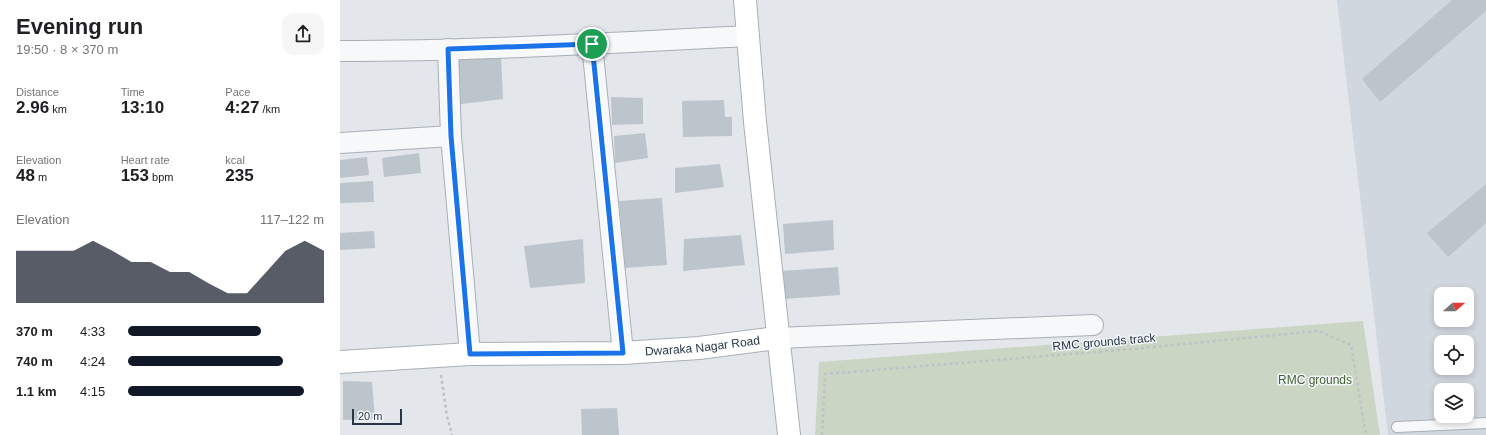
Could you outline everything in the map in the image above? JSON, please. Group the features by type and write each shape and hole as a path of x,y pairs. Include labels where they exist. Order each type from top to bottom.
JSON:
{"main road":[{"path":"745,0 777,338 789,435"},
{"name":"Dwaraka Nagar Road","path":"340,362 470,354 623,353 699,348 777,338"}],"street":[{"path":"340,51 592,44 748,36"},
{"path":"592,44 623,353"},
{"path":"448,49 451,136 470,354"},
{"path":"340,143 451,136"},
{"path":"777,338 1093,325"}],"lane":[{"path":"1397,427 1486,423"}],"path":[{"name":"RMC grounds track","path":"822,435 825,374 1124,350 1318,331 1351,345 1366,435"},
{"path":"439,356 447,416 452,435"}],"shaded area":[{"path":"1337,0 1486,0 1486,435 1388,435"}],"green space":[{"name":"RMC grounds","path":"1363,321 1380,435 815,435 819,362"}],"building":[{"path":"1452,0 1486,0 1486,11 1380,102 1362,79"},
{"path":"501,56 503,99 453,105 449,58"},
{"path":"611,97 643,98 643,124 612,125"},
{"path":"724,100 725,117 732,117 732,136 683,137 682,101"},
{"path":"645,133 648,158 615,163 614,136"},
{"path":"419,153 421,173 384,177 382,158"},
{"path":"367,157 369,175 340,178 340,160"},
{"path":"720,164 724,187 675,193 675,168"},
{"path":"373,181 374,202 340,203 340,183"},
{"path":"1486,184 1486,223 1448,257 1427,233"},
{"path":"662,198 667,265 625,268 619,201"},
{"path":"833,220 834,250 785,254 783,224"},
{"path":"374,231 375,248 340,250 340,233"},
{"path":"741,235 745,265 683,271 684,239"},
{"path":"583,239 585,283 530,288 524,246"},
{"path":"838,267 840,295 783,299 781,271"},
{"path":"343,381 372,382 375,419 343,420"},
{"path":"617,408 619,435 582,435 581,409"}],"route":[{"path":"592,44 623,353 470,354 451,136 448,49 592,44"}]}
